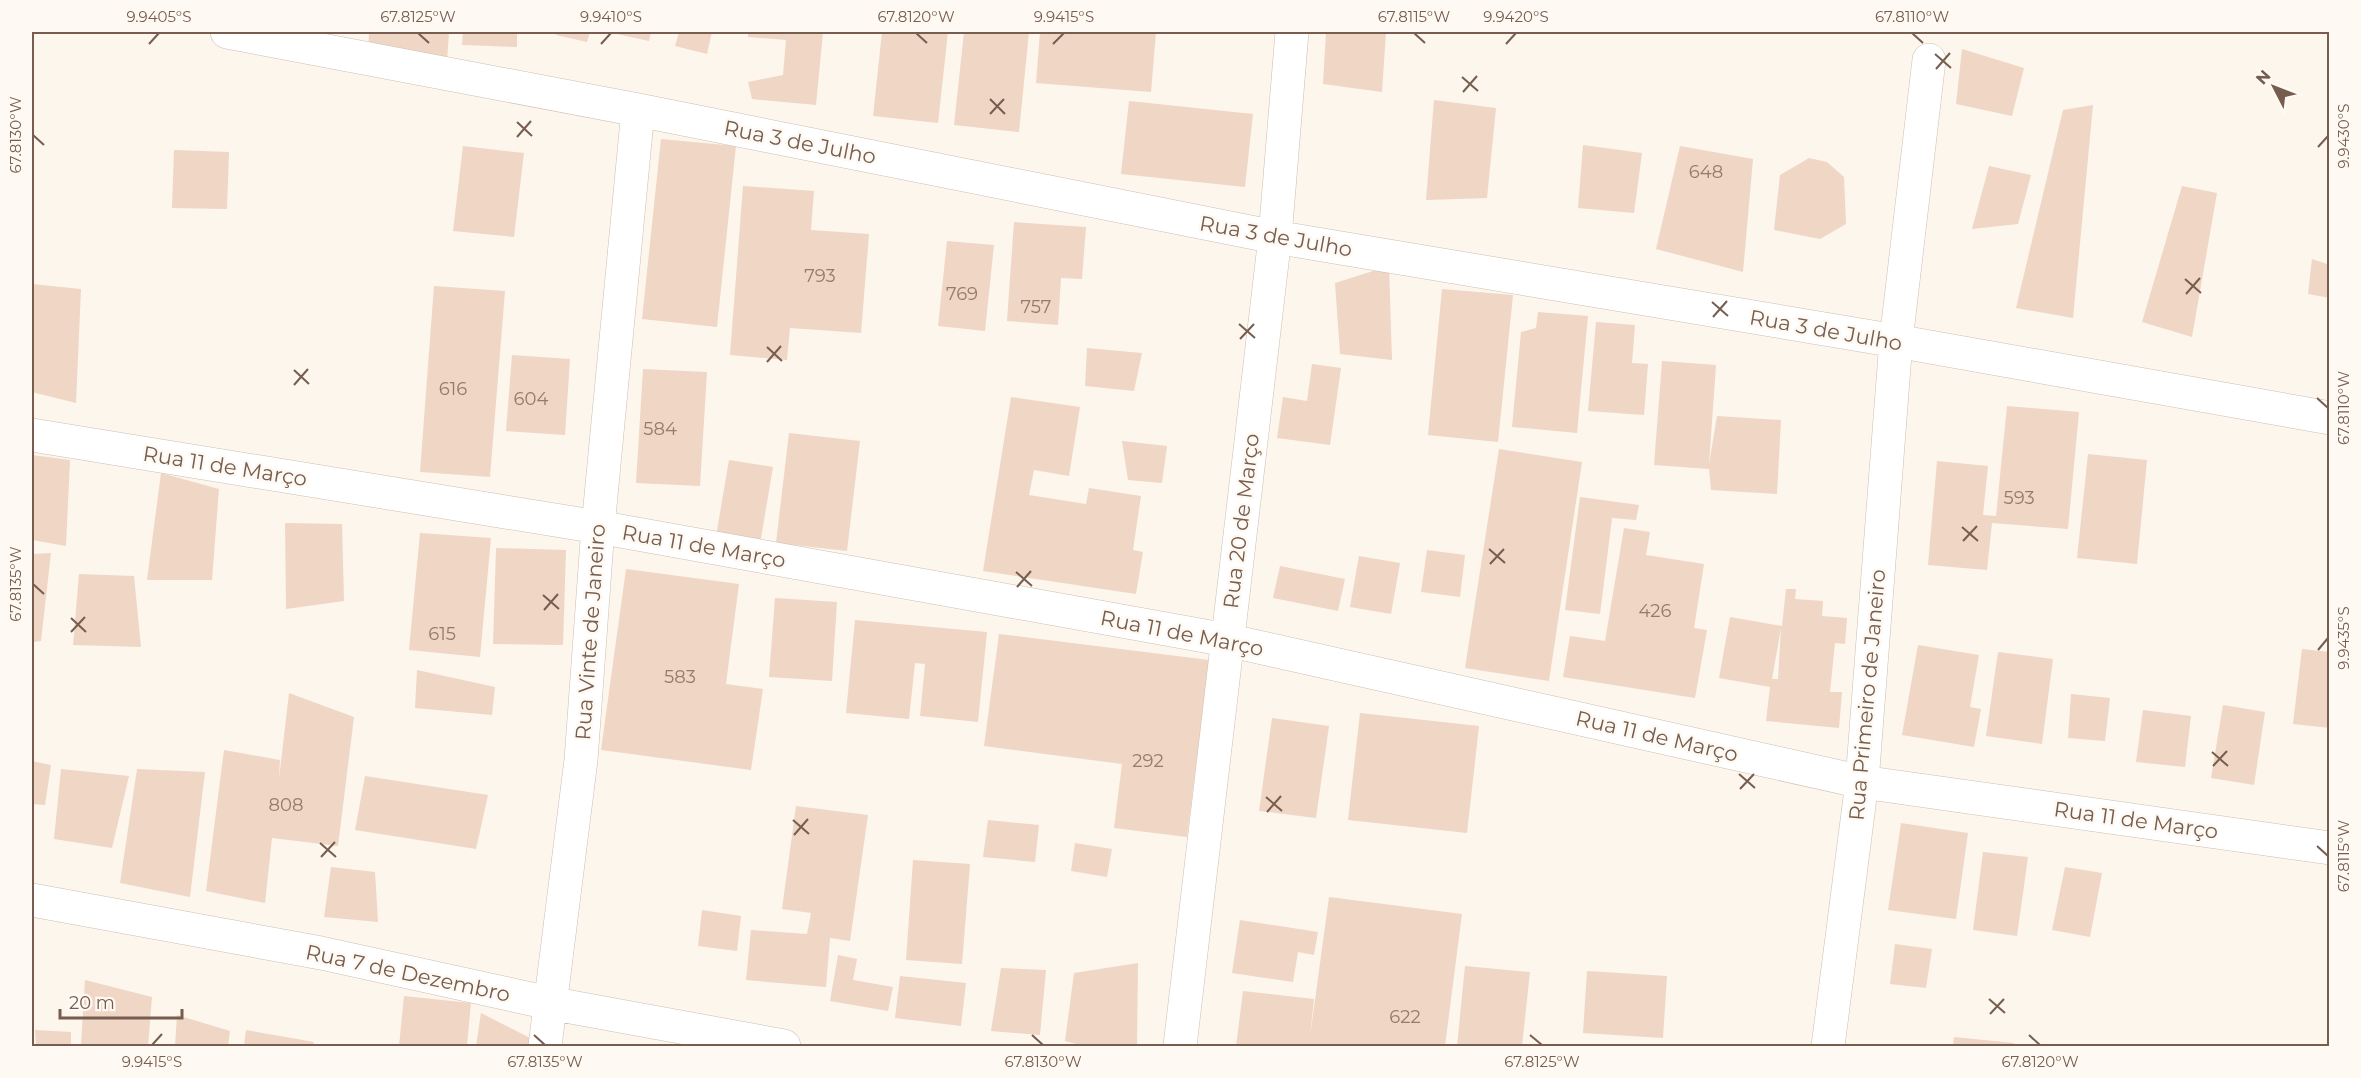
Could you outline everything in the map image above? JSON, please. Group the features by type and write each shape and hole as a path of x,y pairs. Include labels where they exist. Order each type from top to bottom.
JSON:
{"street":[{"name":"Rua 3 de Julho","path":"228,32 638,110 1275,237 2330,418"},
{"name":"Rua 20 de Março","path":"1180,1047 1275,237 1292,32"},
{"name":"Rua Primeiro de Janeiro","path":"1828,1047 1862,782 1896,342 1929,60"},
{"name":"Rua Vinte de Janeiro","path":"545,1047 581,760 598,527 638,110"},
{"name":"Rua 11 de Março","path":"32,435 598,527 1227,640 1862,782 2330,848"},
{"name":"Rua 7 de Dezembro","path":"32,900 321,953 549,1004 784,1047"}],"building":[{"path":"369,32 449,32 447,61 368,55"},
{"path":"463,32 517,32 517,47 462,45"},
{"path":"557,32 590,32 587,42 556,35"},
{"path":"618,32 651,32 649,41 617,34"},
{"path":"679,32 712,32 707,54 675,46"},
{"path":"748,32 823,32 816,105 752,99 748,82 783,75 786,40 748,37"},
{"path":"882,32 948,32 938,123 873,116"},
{"path":"964,32 1029,32 1019,132 954,125"},
{"path":"1040,32 1156,32 1151,92 1036,83"},
{"path":"1326,32 1386,32 1382,92 1323,84"},
{"path":"1962,49 2024,68 2012,116 1956,104"},
{"path":"1434,100 1496,108 1487,198 1426,200"},
{"path":"1129,101 1253,114 1245,187 1121,174"},
{"path":"2093,105 2073,318 2016,308 2063,110"},
{"path":"661,139 736,146 717,327 642,319"},
{"path":"1583,145 1642,153 1634,213 1578,208"},
{"path":"463,146 524,153 514,237 453,231"},
{"path":"1680,146 1753,159 1743,272 1656,249"},
{"path":"174,150 229,152 227,209 172,208"},
{"path":"1809,158 1827,162 1844,177 1846,224 1820,239 1774,230 1780,175"},
{"path":"1989,166 2031,175 2018,224 1972,229"},
{"path":"743,186 814,191 811,230 869,234 861,333 790,328 787,360 730,355"},
{"path":"2182,186 2217,193 2192,337 2142,322"},
{"path":"1014,222 1086,227 1082,279 1061,278 1058,325 1007,321"},
{"path":"947,241 994,245 985,331 938,326"},
{"path":"2312,259 2330,265 2330,298 2308,294"},
{"path":"1389,266 1392,360 1340,354 1335,283"},
{"path":"32,284 81,289 76,403 32,392"},
{"path":"434,286 505,291 490,477 420,472"},
{"path":"1442,289 1513,295 1498,442 1428,435"},
{"path":"1538,312 1588,316 1577,433 1512,427 1521,332 1536,328"},
{"path":"1596,322 1635,325 1632,363 1648,364 1644,415 1588,411"},
{"path":"1087,348 1142,353 1134,391 1085,386"},
{"path":"512,355 570,359 565,435 506,431"},
{"path":"1662,361 1716,365 1709,464 1717,416 1781,420 1777,494 1711,490 1709,469 1654,465"},
{"path":"1312,364 1341,368 1330,445 1277,438 1283,397 1307,401"},
{"path":"643,369 707,372 700,486 636,483"},
{"path":"1011,397 1080,407 1069,476 1034,470 1029,495 1086,504 1089,488 1141,496 1133,550 1143,552 1136,594 983,571"},
{"path":"2007,406 2079,412 2068,529 1992,523 1987,570 1928,565 1937,461 1988,466 1983,515 1996,516"},
{"path":"789,433 860,441 847,551 776,543"},
{"path":"1122,441 1167,446 1162,483 1128,480"},
{"path":"1499,449 1582,462 1549,681 1465,668"},
{"path":"2088,454 2147,460 2137,564 2077,558"},
{"path":"32,455 70,460 66,546 32,540"},
{"path":"729,460 773,467 759,550 715,542"},
{"path":"161,473 219,489 212,580 147,580"},
{"path":"1580,497 1639,505 1636,520 1612,518 1600,614 1565,610"},
{"path":"285,523 342,524 344,601 286,609"},
{"path":"1624,528 1650,532 1646,555 1704,564 1694,628 1707,630 1695,698 1563,677 1570,636 1605,641"},
{"path":"420,533 491,538 480,657 409,650"},
{"path":"496,548 566,550 563,645 493,644"},
{"path":"1427,550 1465,555 1460,597 1421,592"},
{"path":"51,553 41,641 32,642 32,554"},
{"path":"1359,556 1400,563 1391,614 1350,607"},
{"path":"1280,566 1345,579 1338,611 1273,598"},
{"path":"626,569 739,584 726,684 763,689 751,770 601,750"},
{"path":"79,574 134,576 141,647 73,645"},
{"path":"1786,589 1796,589 1795,599 1823,601 1822,616 1847,618 1845,644 1835,643 1830,692 1842,692 1839,728 1766,721 1770,687 1719,678 1730,617 1782,626","holes":["1781,628 1778,679 1772,679"]},
{"path":"775,598 837,602 832,681 769,677"},
{"path":"855,620 987,632 978,722 920,716 925,664 915,663 909,719 846,713"},
{"path":"999,634 1209,660 1187,837 1114,828 1122,764 984,746"},
{"path":"1918,645 1979,655 1970,707 1981,709 1974,747 1902,735"},
{"path":"2302,649 2330,652 2330,728 2293,724"},
{"path":"1998,652 2053,659 2042,744 1986,736"},
{"path":"417,670 495,687 492,715 415,708"},
{"path":"289,693 354,717 338,846 272,838 265,903 206,891 224,750 280,760 279,779"},
{"path":"2071,694 2110,698 2105,741 2068,738"},
{"path":"2223,705 2265,712 2254,785 2211,778"},
{"path":"2143,710 2191,716 2185,767 2136,762"},
{"path":"1360,713 1479,726 1467,833 1348,820"},
{"path":"1272,718 1329,726 1316,818 1259,811"},
{"path":"32,761 51,765 45,805 32,804"},
{"path":"61,769 129,776 112,848 54,839"},
{"path":"137,769 205,772 190,897 120,883"},
{"path":"365,776 488,795 476,849 355,830"},
{"path":"796,806 868,815 850,941 830,938 826,987 746,980 751,930 807,934 811,913 782,909"},
{"path":"988,820 1039,825 1035,862 983,857"},
{"path":"1901,823 1968,833 1956,919 1888,910"},
{"path":"1075,843 1112,849 1107,877 1071,871"},
{"path":"1983,852 2028,857 2017,936 1973,930"},
{"path":"913,860 970,864 962,964 906,960"},
{"path":"331,867 375,872 378,922 324,917"},
{"path":"2065,867 2102,873 2090,937 2052,930"},
{"path":"1329,897 1462,914 1445,1046 1236,1046 1243,991 1314,999 1310,1037"},
{"path":"702,910 741,916 737,951 698,946"},
{"path":"1240,920 1318,932 1314,955 1298,952 1293,982 1232,973"},
{"path":"1895,944 1932,949 1926,988 1890,984"},
{"path":"838,955 857,959 853,980 893,987 888,1011 830,1001"},
{"path":"1138,963 1137,1046 1084,1046 1065,1041 1074,973"},
{"path":"1465,966 1530,972 1522,1046 1457,1046"},
{"path":"1001,968 1046,970 1040,1035 991,1031"},
{"path":"1587,971 1667,976 1663,1038 1583,1033"},
{"path":"900,976 966,983 961,1026 895,1018"},
{"path":"85,980 152,997 148,1046 81,1046"},
{"path":"404,996 471,1003 467,1046 399,1046"},
{"path":"481,1013 536,1041 535,1046 476,1046"},
{"path":"177,1015 230,1031 228,1046 175,1046"},
{"path":"35,1030 71,1032 71,1046 36,1046"},
{"path":"246,1030 314,1042 313,1046 244,1046"},
{"path":"1954,1037 2014,1043 2014,1046 1953,1046"}]}
